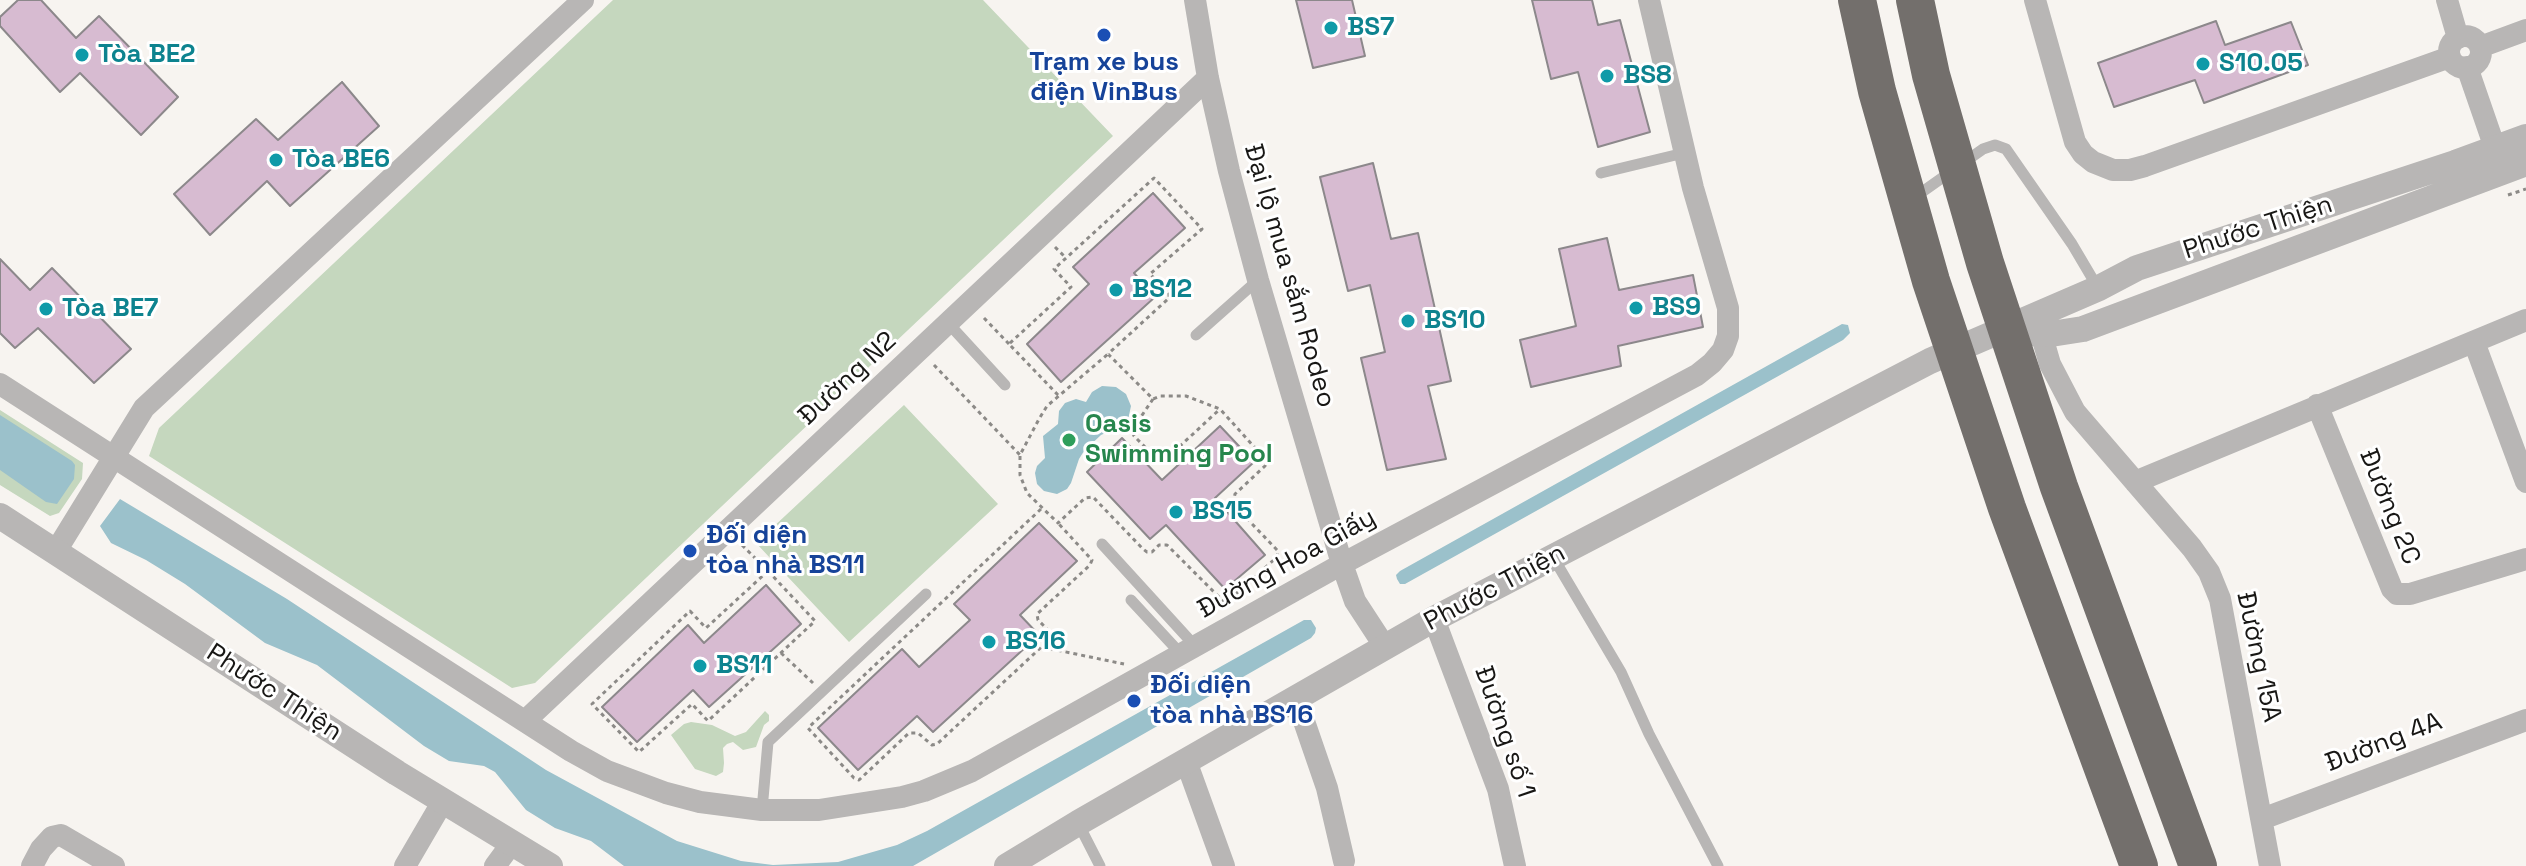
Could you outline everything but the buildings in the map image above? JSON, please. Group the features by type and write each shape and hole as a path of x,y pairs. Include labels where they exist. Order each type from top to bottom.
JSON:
{"highway":[{"path":"1857,0 1877,91 1931,281 2007,508 2139,866"},
{"path":"1915,0 1931,75 1999,308 2064,501 2198,866"}],"street":[{"path":"56,551 144,408 583,0"},
{"name":"Đại lộ mua sắm Rodeo","path":"1195,0 1208,78 1258,280 1342,564 1355,601 1385,647"},
{"name":"Đường Hoa Giấy","path":"0,384 571,751 607,771 635,783 700,802 762,810 850,807 924,791 972,771 1342,564 1697,375 1718,357 1728,336 1730,317 1684,153 1649,0"},
{"path":"2035,0 2073,136 2083,154 2099,166 2122,171 2145,166 2459,54 2470,37 2480,47 2526,30"},
{"path":"2447,0 2459,54 2495,148"},
{"name":"Đường N2","path":"525,721 1208,78"},
{"name":"Phước Thiện","path":"1007,866 1434,619 1891,380 2099,288 2137,268 2526,137"},
{"name":"Phước Thiện","path":"1995,332 2041,333 2083,329 2526,163"},
{"path":"2135,482 2526,320"},
{"name":"Đường 15A","path":"2041,333 2050,364 2075,412 2209,572 2220,599 2270,866"},
{"path":"2474,342 2526,482"},
{"name":"Đường 2C","path":"2317,405 2392,589 2397,594 2410,594 2526,559"},
{"name":"Phước Thiện","path":"0,516 443,801 550,866"},
{"name":"Đường số 1","path":"1434,619 1498,789 1515,866"},
{"path":"1296,698 1327,788 1344,861"},
{"name":"Đường 4A","path":"2262,819 2526,720"},
{"path":"1186,761 1224,866"},
{"path":"405,866 443,801"},
{"path":"32,866 52,837 61,835 114,866"},
{"path":"495,866 512,843"}],"lane":[{"path":"1894,212 1983,149 1995,145 2006,149 2099,288"},
{"path":"1601,173 1684,153"},
{"path":"1196,335 1258,280"},
{"path":"948,323 1005,385"},
{"path":"1102,544 1188,650"},
{"path":"1553,557 1621,672 1649,734 1718,866"},
{"path":"762,810 768,742 926,594"},
{"path":"1131,600 1188,650"},
{"path":"1078,823 1100,866"}],"path":[{"path":"1009,344 1071,287 1054,269 1154,178 1202,229 1150,274 1169,294 1169,298 1047,406 1020,455 1020,475 1027,493 1058,523 1092,560 1037,614 1038,620 1051,635 1042,647 937,744 932,745 918,733 909,733 859,780 854,778 808,728 1042,508"},
{"path":"969,303 1059,395"},
{"path":"920,350 1020,455"},
{"path":"1108,354 1153,399"},
{"path":"1058,523 1085,498 1093,497 1143,549 1152,552 1159,545 1167,545 1223,601 1228,601 1277,557 1278,551 1233,504 1235,494 1267,461 1220,409 1186,396 1153,399 1132,430 1134,436 1158,460 1166,459 1220,409"},
{"path":"728,530 768,571 815,621 708,721 692,704 639,752 592,704 690,611 706,628 768,571"},
{"path":"1042,647 1154,670"},
{"path":"781,653 822,691"}],"green space":[{"path":"613,0 983,0 1113,136 535,683 512,688 149,456 159,428"},
{"path":"904,405 998,504 849,642 756,543"},
{"path":"0,410 83,463 82,479 59,513 50,516 0,485"},
{"path":"765,711 769,721 764,725 756,747 743,750 733,742 727,744 723,748 723,772 716,776 695,769 671,735 691,722 712,725 735,736 746,732"}],"water":[{"path":"1842,324 1848,325 1850,333 1843,340 1405,584 1400,584 1397,579 1400,571"},
{"name":"Oasis Swimming Pool","path":"1102,386 1116,387 1126,394 1131,406 1128,420 1101,435 1084,451 1067,489 1057,494 1044,491 1037,484 1035,473 1045,458 1043,436 1058,424 1059,411 1065,403 1076,399 1086,402 1092,392"},
{"path":"0,415 75,465 74,479 57,504 46,502 0,470"},
{"path":"120,499 287,599 546,770 677,841 741,861 773,865 838,862 897,845 1304,620 1311,620 1316,628 1311,638 913,866 624,866 591,841 555,828 526,810 495,772 484,766 449,761 424,746 317,665 265,643 185,584 111,543 100,526"}],"place":[{"name":"BS7","path":"1331,28"},
{"name":"Trạm xe bus điện VinBus","path":"1104,35"},
{"name":"Tòa BE2","path":"82,55"},
{"name":"S10.05","path":"2203,64"},
{"name":"BS8","path":"1607,76"},
{"name":"Tòa BE6","path":"276,160"},
{"name":"BS12","path":"1116,290"},
{"name":"BS9","path":"1636,308"},
{"name":"Tòa BE7","path":"46,309"},
{"name":"BS10","path":"1408,321"},
{"name":"Oasis Swimming Pool","path":"1069,440"},
{"name":"BS15","path":"1176,512"},
{"name":"Đối diện tòa nhà BS11","path":"690,551"},
{"name":"BS16","path":"989,642"},
{"name":"BS11","path":"700,666"},
{"name":"Đối diện tòa nhà BS16","path":"1134,701"}]}
